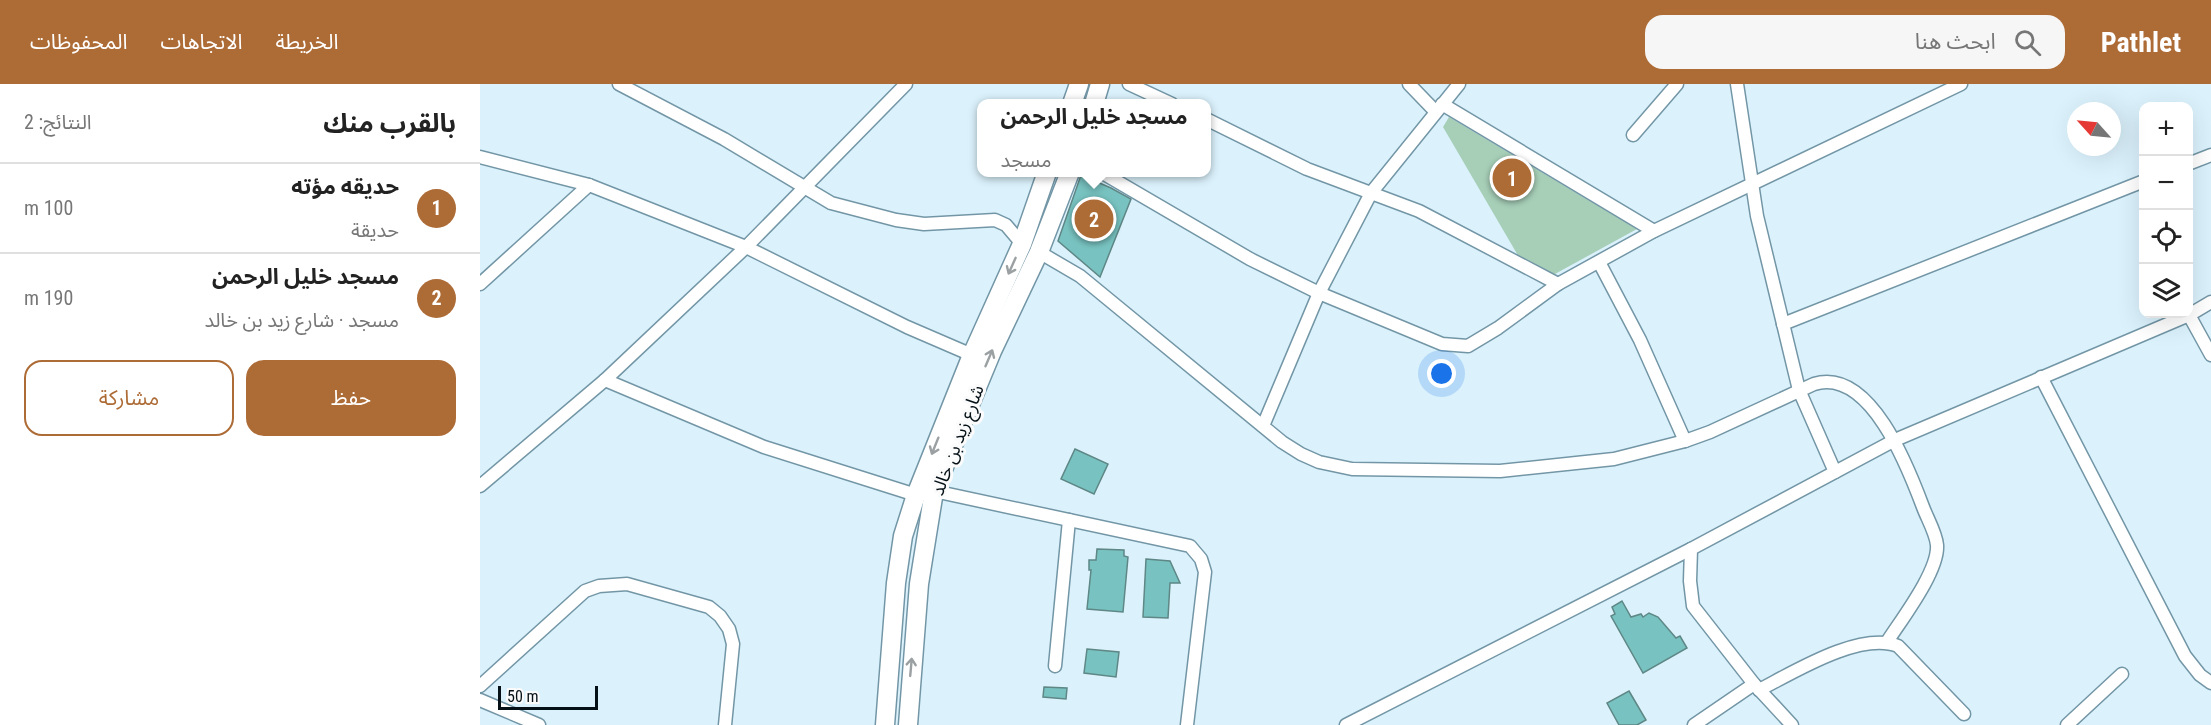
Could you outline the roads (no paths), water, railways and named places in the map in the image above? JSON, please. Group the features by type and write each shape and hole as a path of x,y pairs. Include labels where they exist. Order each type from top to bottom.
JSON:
{"main road":[{"path":"1074,99 1079,84"},
{"path":"1096,99 1100,84"},
{"name":"شارع زيد بن خالد","path":"885,725 896,583 903,536 916,495 972,355 1022,244 1045,177"},
{"name":"شارع زيد بن خالد","path":"908,725 919,584 934,490 992,351 1039,252 1068,177"}],"street":[{"path":"619,84 703,127 804,188 841,207 910,222 938,224 995,220 1006,225 1022,244"},
{"path":"480,486 605,380 746,247 906,84"},
{"path":"1129,84 1161,99"},
{"path":"1409,84 1439,108 1654,231"},
{"path":"1263,426 1319,293 1371,193 1459,84"},
{"path":"1633,135 1677,84"},
{"path":"1737,84 1757,216 1799,390 1834,472"},
{"path":"1110,177 1250,259 1319,293 1442,344 1461,347 1480,341 1558,284 1654,231 1961,84"},
{"path":"1211,121 1307,169 1419,211 1558,284"},
{"path":"2193,162 2211,155"},
{"path":"480,157 589,185 746,247 907,327 972,355"},
{"path":"1783,324 2139,183"},
{"path":"480,284 589,185"},
{"path":"1039,252 1080,276 1263,426 1301,453 1319,462 1352,469 1500,471 1614,459 1685,441 1710,432 1799,390 1824,381 1843,385 1867,403 1894,440 1915,485 1937,544 1934,563 1917,596 1887,642"},
{"path":"1599,262 1640,340 1685,441"},
{"path":"2193,313 2211,302"},
{"path":"1346,725 1691,549 1894,440 2182,318"},
{"path":"2191,318 2211,355"},
{"path":"2041,377 2185,656 2206,672 2211,683"},
{"path":"605,380 764,447 916,495"},
{"path":"934,490 1190,546 1200,559 1205,572 1187,725"},
{"path":"1055,666 1069,520"},
{"path":"1691,549 1690,580 1694,606 1756,687 1792,725"},
{"path":"480,686 585,591 599,586 627,584 709,607 720,616 729,629 733,644 725,725"},
{"path":"1694,725 1756,687 1838,651 1887,642 1898,646 1964,714"},
{"path":"2067,725 2122,674"},
{"path":"480,700 539,725"}],"place":[{"name":"حديقه مؤته","path":"1512,178"},
{"name":"مسجد خليل الرحمن","path":"1094,219"}]}
